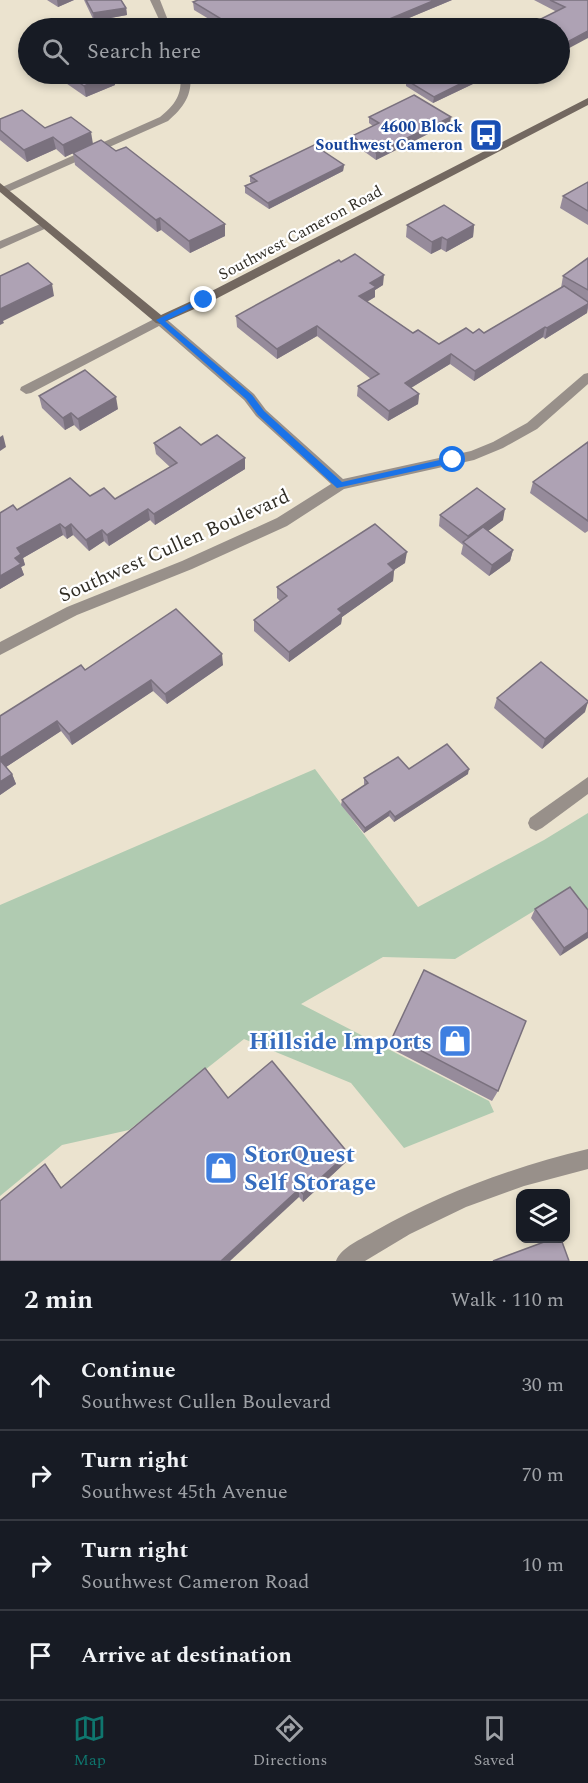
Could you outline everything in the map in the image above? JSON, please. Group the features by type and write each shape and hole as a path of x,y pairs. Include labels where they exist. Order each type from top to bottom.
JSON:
{"street":[{"path":"155,0 163,18"},
{"path":"188,84 182,103 164,119 2,188 249,397 261,413 340,485"},
{"name":"Southwest Cameron Road","path":"26,390 588,101"},
{"path":"0,245 45,225"},
{"name":"Southwest Cullen Boulevard","path":"0,649 64,615 187,565 282,522 340,485 463,457 498,445 532,426 588,376"},
{"path":"536,823 588,784"},
{"path":"346,1261 417,1218 480,1190 552,1166 588,1159"}],"green space":[{"path":"315,769 418,907 544,840 588,813 588,909 565,892 455,959 383,957 301,1004 489,1101 494,1112 404,1148 351,1083 244,1039 129,1130 62,1145 0,1196 0,905"}],"building":[{"path":"86,0 121,0 126,8 93,13"},
{"path":"198,0 435,0 392,18 219,18 193,2"},
{"path":"550,0 588,0 588,31 570,41 570,18 543,18 565,7"},
{"path":"413,84 460,84 434,97"},
{"path":"414,95 451,117 376,153 352,136 379,123 369,117"},
{"path":"22,110 45,128 71,117 91,132 63,145 53,137 24,150 0,130 0,119"},
{"path":"101,140 116,151 126,147 225,224 189,241 160,218 156,220 73,153"},
{"path":"314,145 344,165 268,203 245,186 257,181 250,176"},
{"path":"588,182 588,211 563,196"},
{"path":"444,205 474,225 447,240 442,237 432,242 407,225"},
{"path":"355,254 384,275 370,283 376,287 359,296 413,333 418,330 439,344 466,328 473,333 479,329 484,333 564,286 588,304 547,328 545,327 475,371 451,354 405,383 419,394 389,411 358,386 379,374 317,326 277,349 236,316 339,260 341,262"},
{"path":"588,258 588,290 563,276"},
{"path":"28,263 52,284 0,309 0,276"},
{"path":"85,370 116,397 78,419 71,413 63,418 39,396"},
{"path":"180,427 201,445 217,435 245,458 154,514 148,509 107,535 102,530 86,540 71,524 65,528 60,524 17,548 21,554 15,558 21,564 0,576 0,513 13,505 17,510 70,478 90,496 104,488 115,499 177,463 154,443"},
{"path":"588,442 588,521 533,482"},
{"path":"477,488 505,509 468,536 440,515"},
{"path":"375,524 407,552 388,564 394,570 338,609 342,613 289,652 254,620 287,596 277,587"},
{"path":"483,527 513,550 492,565 463,542"},
{"path":"176,609 222,654 165,694 151,680 69,734 57,721 0,758 0,716 81,665 85,670"},
{"path":"541,662 588,701 545,739 497,698"},
{"path":"447,744 469,769 395,817 390,811 365,828 342,800 368,783 364,778 398,757 409,769"},
{"path":"0,760 12,774 0,782"},
{"path":"570,887 588,910 588,932 564,948 535,909"},
{"name":"Hillside Imports","path":"424,970 526,1021 498,1091 393,1036"},
{"name":"StorQuest Self Storage","path":"272,1061 348,1153 303,1194 299,1189 221,1261 0,1261 0,1201 45,1164 61,1188 205,1068 228,1098"},
{"path":"541,1243 562,1243 569,1261 493,1261"}],"place":[{"name":"4600 Block Southwest Cameron","path":"486,135"},
{"name":"Hillside Imports","path":"455,1041"},
{"name":"StorQuest Self Storage","path":"221,1168"}],"route":[{"path":"204,300 160,320 249,397 261,413 340,485 453,460"}]}
